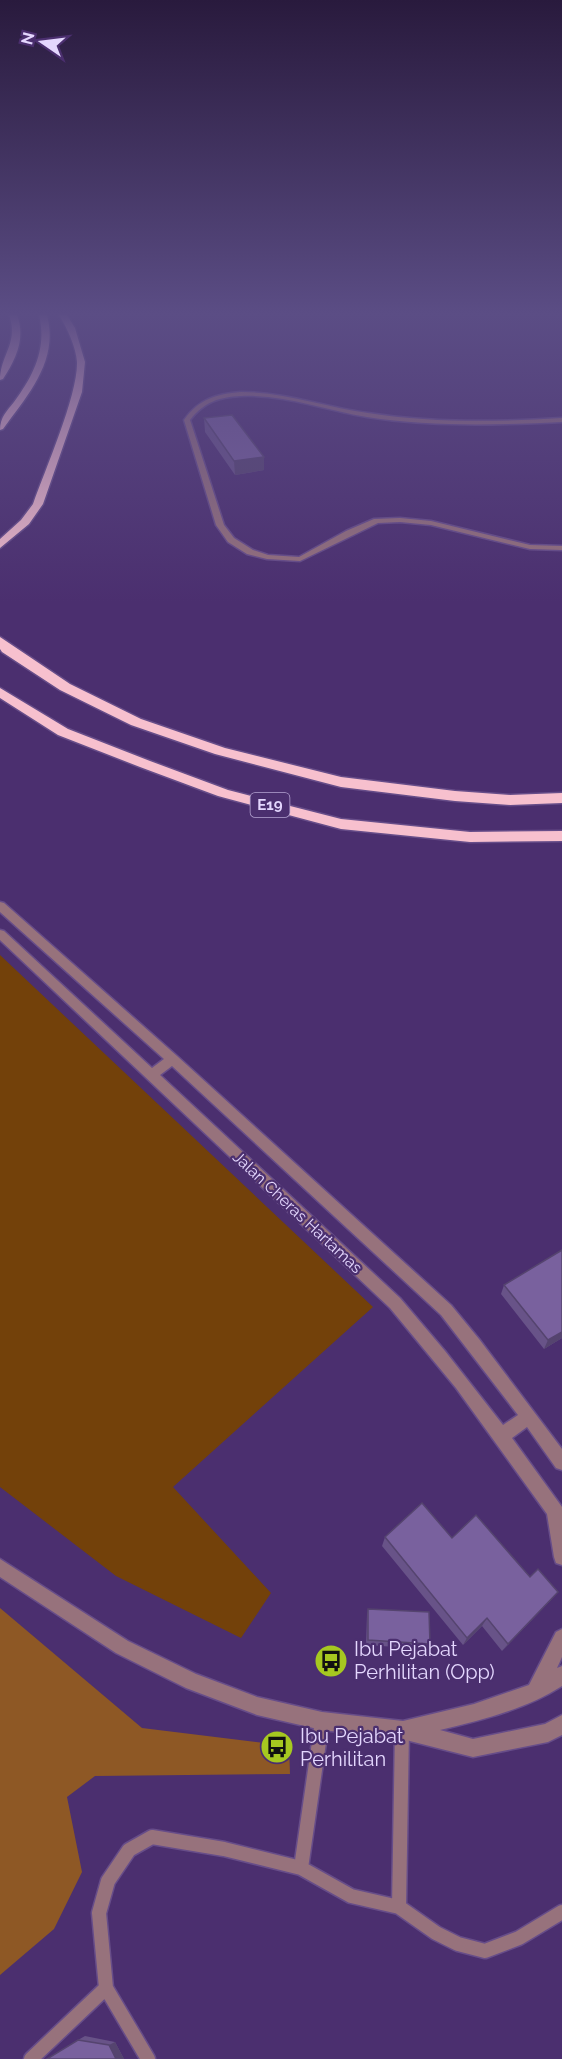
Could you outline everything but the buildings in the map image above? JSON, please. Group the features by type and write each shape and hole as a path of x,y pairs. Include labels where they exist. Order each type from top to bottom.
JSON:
{"highway":[{"path":"0,427 10,411"},
{"path":"0,545 25,522 38,504 70,411"},
{"name":"E19","path":"0,641 7,649 65,687 136,722 220,751 341,782 455,796 510,800 559,796"},
{"name":"E19","path":"0,692 63,732 145,764 223,793 341,824 470,837 562,836"}],"street":[{"path":"193,411 188,420 220,525 231,540 250,552 267,557 300,559 377,521 400,520 431,523 530,547 562,548"},
{"path":"348,411 412,419 495,423 562,420"},
{"name":"Jalan Cheras Hartamas","path":"0,906 173,1059 446,1310 562,1462"},
{"name":"Jalan Cheras Hartamas","path":"0,934 395,1303 446,1362 503,1435 558,1516"},
{"path":"151,1075 173,1059"},
{"path":"503,1435 528,1417"},
{"path":"558,1516 562,1557"},
{"path":"0,1567 122,1647 192,1682 257,1706 322,1721 402,1730 473,1748 548,1733 562,1724"},
{"path":"536,1692 562,1638"},
{"path":"402,1730 474,1713 536,1692 562,1675"}],"lane":[{"path":"300,1868 322,1721"},
{"path":"399,1907 402,1730"},
{"path":"147,2059 106,1988 99,1913 108,1881 129,1850 152,1838 224,1849 300,1868 351,1896 399,1907 436,1933 458,1944 485,1951 519,1938 562,1912"},
{"path":"31,2059 106,1988"}],"shaded area":[{"path":"0,955 373,1307 173,1487 271,1593 241,1638 116,1576 0,1487"},
{"path":"0,1608 142,1728 289,1746 290,1774 95,1776 67,1797 82,1872 54,1929 0,1975"}],"place":[{"name":"Ibu Pejabat Perhilitan (Opp)","path":"331,1661"},
{"name":"Ibu Pejabat Perhilitan","path":"277,1747"}]}
